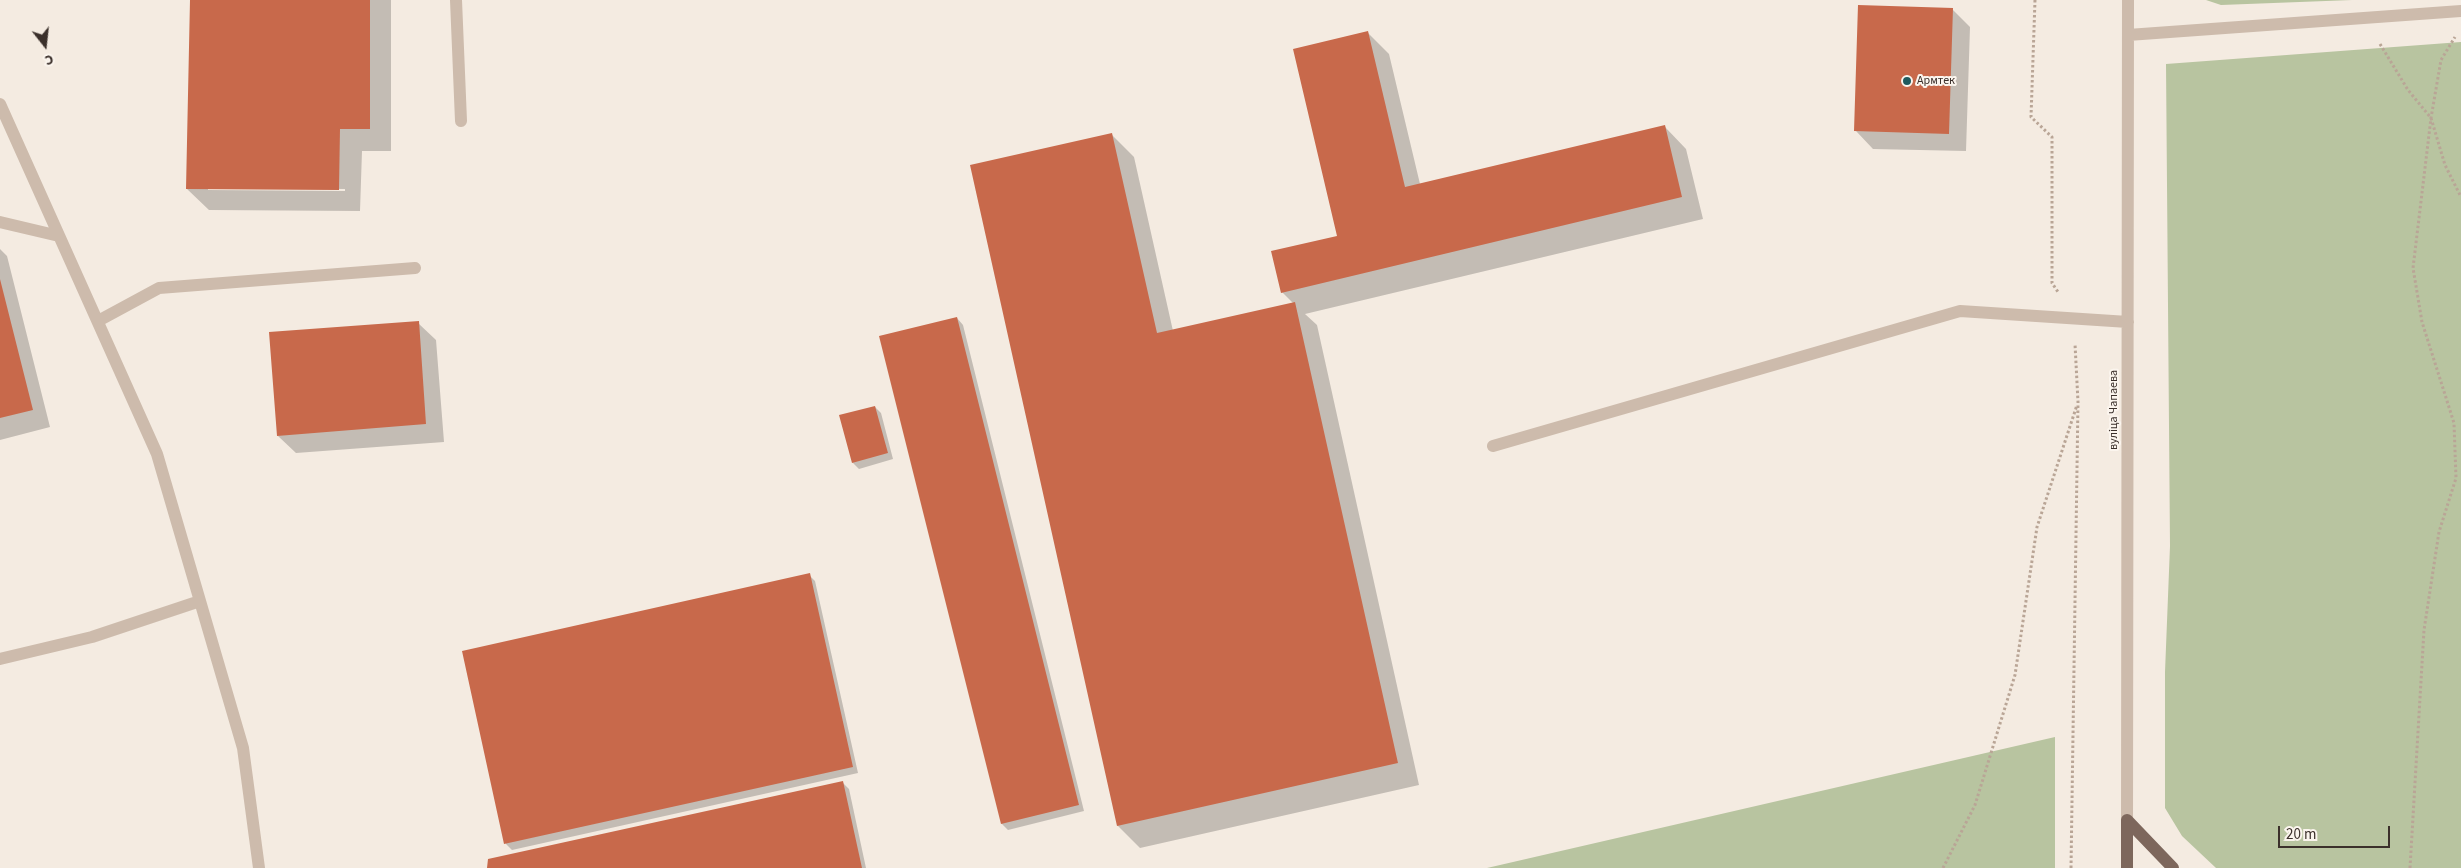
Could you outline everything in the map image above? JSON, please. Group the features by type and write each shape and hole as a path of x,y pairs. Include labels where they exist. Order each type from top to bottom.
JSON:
{"main road":[{"name":"вуліца Чапаева","path":"2127,820 2127,868"},
{"path":"2127,820 2173,868"}],"street":[{"path":"456,0 461,120"},
{"name":"вуліца Чапаева","path":"2127,820 2128,0"},
{"path":"2128,35 2461,11"},
{"path":"0,104 157,454 243,748 259,868"},
{"path":"0,222 60,236"},
{"path":"98,322 159,288 415,268"},
{"path":"1493,446 1960,311 2128,322"},
{"path":"0,659 92,637 200,601"}],"path":[{"path":"2035,0 2031,117 2052,137 2052,283 2073,317 2078,402 2072,868"},
{"path":"2368,18 2373,31 2408,90 2431,118 2444,165 2461,197"},
{"path":"2410,868 2424,630 2439,532 2456,478 2454,423 2422,322 2413,268 2431,118 2442,60 2456,36"},
{"path":"1943,868 1975,805 2015,675 2037,527 2078,402"}],"green space":[{"path":"2206,0 2352,0 2221,5"},
{"path":"2461,42 2461,868 2216,868 2182,836 2165,808 2165,672 2170,546 2166,64"},
{"path":"2055,737 2055,868 1487,868"}],"building":[{"path":"190,0 370,0 370,129 340,129 339,190 186,189"},
{"path":"1858,5 1953,8 1949,134 1854,131"},
{"path":"1368,31 1405,187 1665,125 1682,197 1281,293 1271,251 1337,236 1293,49"},
{"path":"1112,133 1157,333 1295,302 1398,763 1117,826 970,165"},
{"path":"0,279 33,410 0,418"},
{"path":"957,317 1079,805 1001,824 879,336"},
{"path":"419,321 426,424 277,436 269,332"},
{"path":"875,406 888,453 852,463 839,415"},
{"path":"810,573 853,767 504,844 462,651"},
{"path":"843,781 862,868 487,868 488,859"}],"place":[{"name":"Армтек","path":"1907,81"}]}
